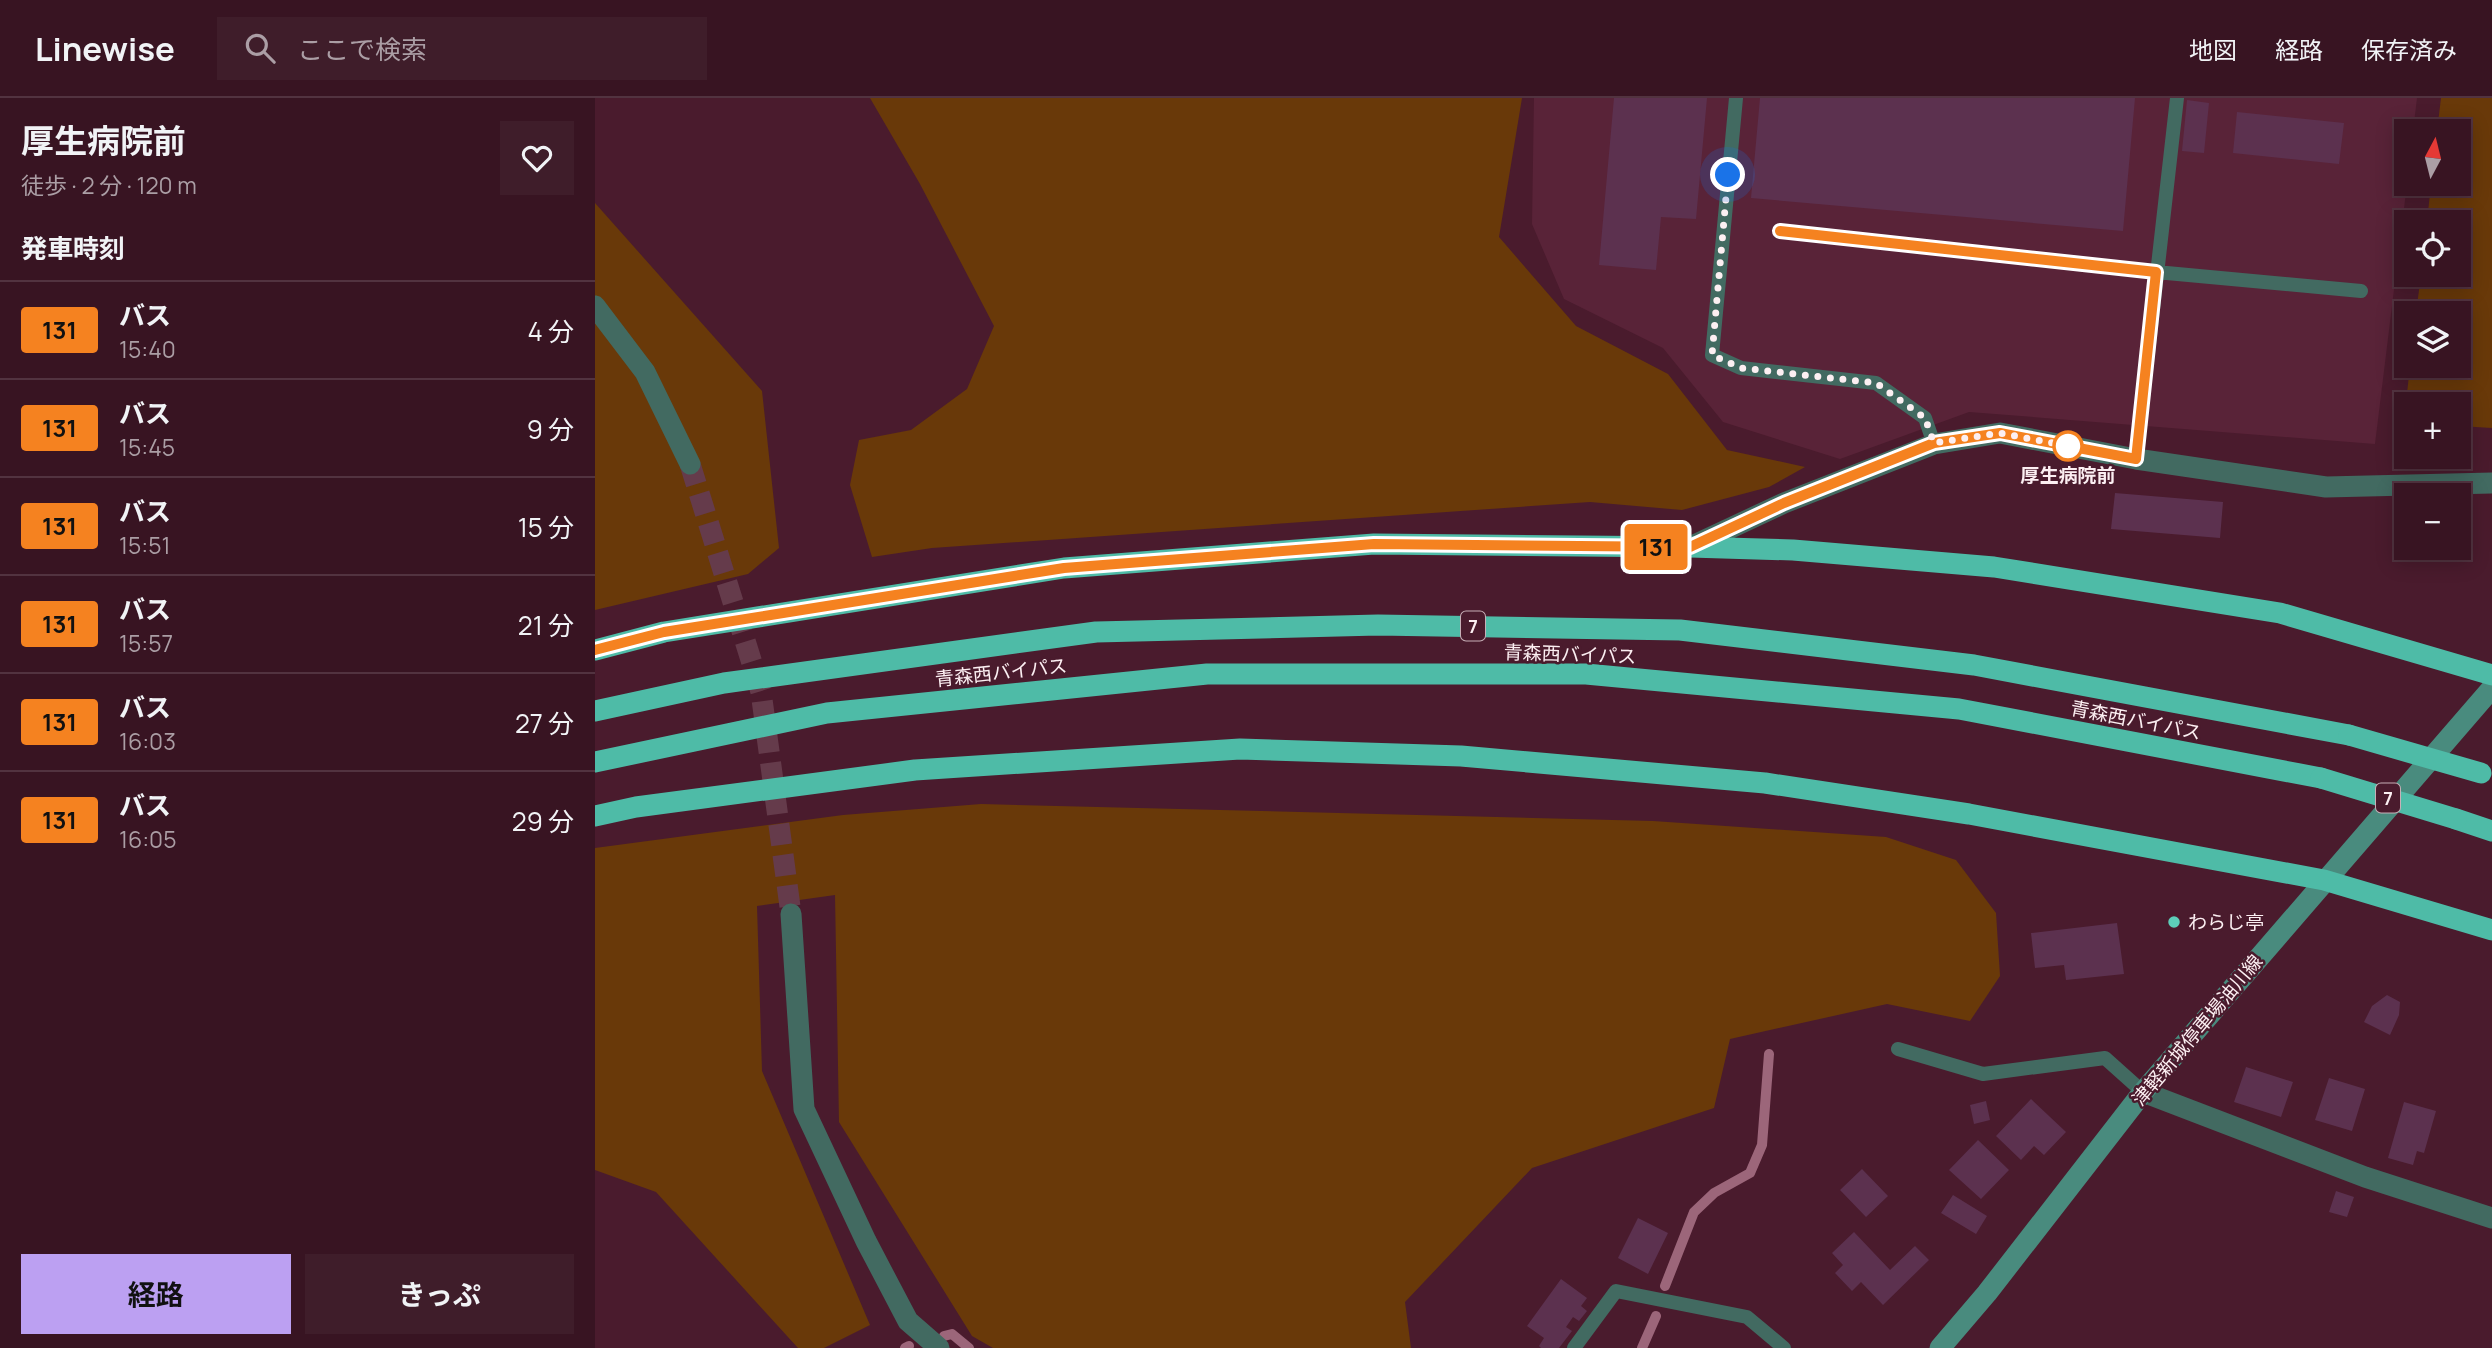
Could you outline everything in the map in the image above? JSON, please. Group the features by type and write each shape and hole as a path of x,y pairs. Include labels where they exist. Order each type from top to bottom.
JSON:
{"highway":[{"path":"595,650 664,632 1064,568 1374,544 1690,547 1793,550 1994,567 2280,613 2492,675"},
{"name":"青森西バイパス","path":"595,711 724,683 1096,632 1378,625 1680,630 1974,665 2349,735 2486,775"},
{"name":"青森西バイパス","path":"595,762 827,713 1206,674 1586,674 1959,709 2321,778 2492,831"},
{"path":"595,816 636,807 915,771 1240,749 1461,756 1778,785 1969,814 2325,880 2492,930"}],"main road":[{"name":"津軽新城停車場油川線","path":"1940,1348 1987,1293 2143,1092 2492,688"}],"street":[{"path":"595,306 645,372 690,464"},
{"path":"1690,547 1784,503 1934,443 2000,433 2136,459 2326,487 2492,483"},
{"path":"791,914 804,1109 866,1241 908,1321 939,1348"},
{"path":"2143,1092 2365,1178 2492,1218"}],"lane":[{"path":"1736,98 1712,355 1741,368 1876,383 1925,418 1934,443"},
{"path":"2136,459 2177,98"},
{"path":"1780,231 2156,272 2361,291"},
{"path":"1898,1049 1983,1074 2105,1058 2143,1092"},
{"path":"1574,1348 1616,1291 1747,1317 1784,1348"}],"shaded area":[{"path":"870,98 1522,98 1499,237 1576,326 1668,374 1727,450 1805,467 1769,487 1682,510 1590,502 932,548 872,557 850,485 859,440 911,430 967,389 994,326 920,184"},
{"path":"1534,98 2417,98 2414,119 2394,119 2394,196 2406,196 2404,210 2394,210 2394,287 2375,444 1969,412 1840,459 1723,422 1663,348 1564,299 1532,224"},
{"path":"2441,98 2492,98 2492,428 2471,427 2471,392 2407,392 2409,378 2471,378 2471,301 2418,301 2419,287 2471,287 2471,210 2428,210 2430,196 2471,196 2471,119 2438,119"},
{"path":"595,203 762,391 779,548 748,574 595,610"},
{"path":"981,804 1653,821 1886,837 1956,860 1996,913 2000,976 1970,1021 1887,1004 1730,1039 1714,1108 1532,1168 1405,1302 1411,1348 993,1348 972,1336 839,1122 835,895 757,906 762,1071 870,1325 824,1348 798,1348 656,1192 595,1170 595,848 843,815"}],"building":[{"path":"1614,98 1707,98 1696,219 1661,217 1656,270 1599,265"},
{"path":"1760,98 2135,98 2123,231 1751,198"},
{"path":"2187,100 2209,103 2204,153 2182,151"},
{"path":"2237,112 2344,123 2339,164 2233,153"},
{"path":"2115,493 2223,502 2220,538 2111,529"},
{"path":"2117,923 2124,974 2066,980 2064,965 2035,968 2031,933"},
{"path":"2387,995 2400,1002 2399,1015 2390,1035 2364,1022 2372,1006"},
{"path":"2246,1067 2293,1082 2281,1117 2234,1102"},
{"path":"2329,1078 2365,1089 2352,1131 2315,1120"},
{"path":"2031,1099 2066,1132 2044,1155 2034,1146 2021,1160 1996,1136"},
{"path":"1986,1101 1990,1120 1974,1124 1970,1105"},
{"path":"2404,1102 2436,1111 2424,1153 2417,1151 2413,1165 2388,1158"},
{"path":"1978,1140 2009,1170 1981,1199 1949,1170"},
{"path":"1862,1169 1888,1196 1866,1217 1840,1190"},
{"path":"2336,1191 2354,1197 2347,1217 2329,1212"},
{"path":"1953,1195 1987,1216 1976,1234 1941,1213"},
{"path":"1638,1218 1668,1233 1648,1274 1618,1258"},
{"path":"1854,1232 1890,1270 1915,1246 1929,1260 1883,1305 1861,1282 1852,1291 1835,1273 1843,1265 1832,1253"},
{"path":"1561,1279 1587,1298 1581,1306 1587,1311 1579,1321 1573,1317 1566,1327 1572,1331 1559,1348 1541,1348 1539,1346 1544,1338 1527,1326"}],"waterway":[{"path":"1665,1286 1694,1212 1714,1193 1750,1173 1762,1145 1769,1054"},
{"path":"1642,1348 1656,1316"},
{"path":"944,1336 952,1334 969,1348"},
{"path":"905,1348 909,1346"}],"tunnel":[{"path":"690,464 761,692 791,914"}],"bus line":[{"name":"131","path":"595,650 664,632 1064,568 1374,544 1690,547 1784,503 1934,443 2000,433 2136,459 2156,272 1780,231"}],"place":[{"name":"厚生病院前","path":"2068,446"},
{"name":"わらじ亭","path":"2174,922"}],"route":[{"path":"1728,175 1712,355 1741,368 1876,383 1925,418 1934,443 2000,433 2068,446"}]}
